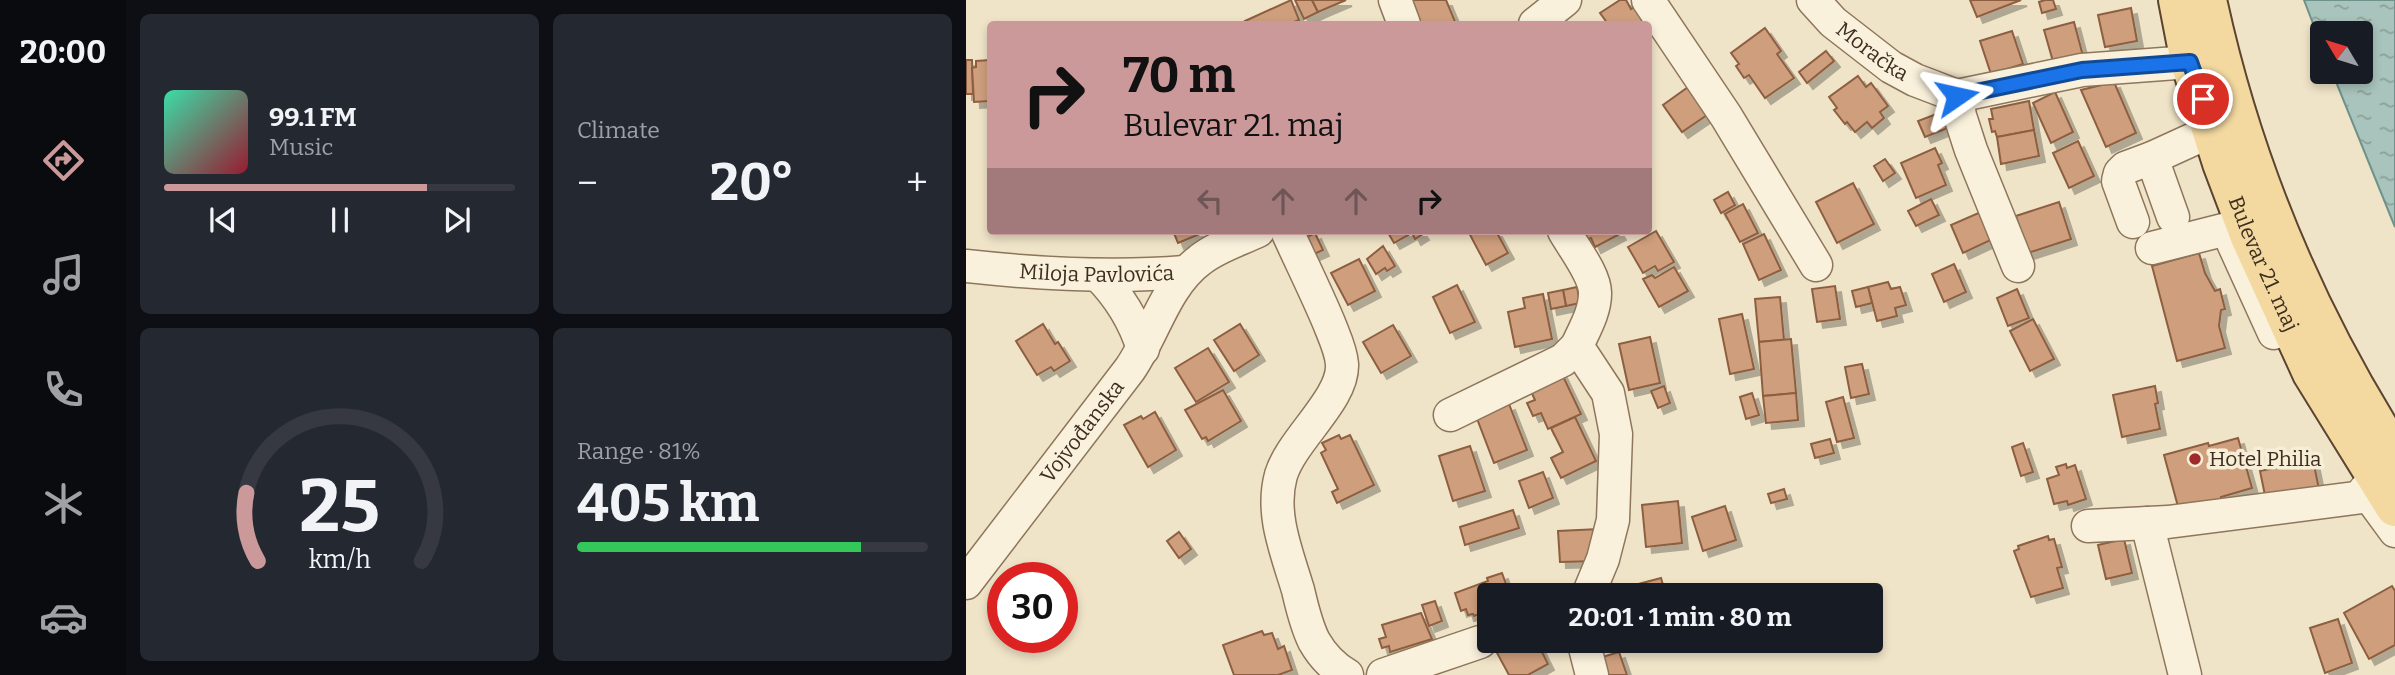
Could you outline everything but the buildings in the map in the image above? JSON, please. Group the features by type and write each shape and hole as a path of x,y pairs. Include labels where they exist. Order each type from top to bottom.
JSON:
{"main road":[{"name":"Bulevar 21. maj","path":"2178,0 2190,62 2222,163 2250,237 2297,344 2383,499"},
{"name":"Bulevar 21. maj","path":"2207,0 2229,87 2269,207 2318,320 2395,454"}],"street":[{"path":"1395,0 1403,21"},
{"path":"1539,21 1565,0"},
{"path":"1648,0 1726,116 1816,265"},
{"name":"Moračka","path":"1813,0 1833,22 1891,67 1923,84 1957,96"},
{"path":"2018,266 1971,150 1960,116 1957,96 2082,70 2190,62"},
{"path":"2203,99 2198,113 2198,137 2227,229 2253,290 2290,365 2383,499 2395,531"},
{"path":"2129,211 2157,173 2198,137"},
{"path":"2157,173 2173,217"},
{"path":"2152,248 2227,229"},
{"name":"Miloja Pavlovića","path":"966,266 1038,274 1140,276 1185,272 1202,258 1250,235"},
{"path":"1289,235 1317,293 1342,363 1341,378 1333,394 1293,450 1282,474 1278,498 1280,529 1313,640 1324,657 1347,675"},
{"path":"1450,415 1563,360 1577,346 1591,312 1595,295 1594,282 1566,235"},
{"name":"Vojvođanska","path":"966,583 1143,349 1168,298 1185,272"},
{"path":"1098,275 1125,306 1143,349"},
{"path":"1577,346 1608,393 1616,434 1613,520 1603,559 1593,583"},
{"path":"2088,526 2147,523 2383,499"},
{"path":"2147,523 2185,675"},
{"path":"1383,675 1477,643"},
{"path":"1586,653 1592,675"}],"water":[{"path":"2304,0 2395,0 2395,227 2337,84 2373,84 2373,21 2312,21"}],"place":[{"name":"Hotel Philia","path":"2195,459"}],"route":[{"path":"1957,96 2082,70 2190,62 2203,99"}]}
